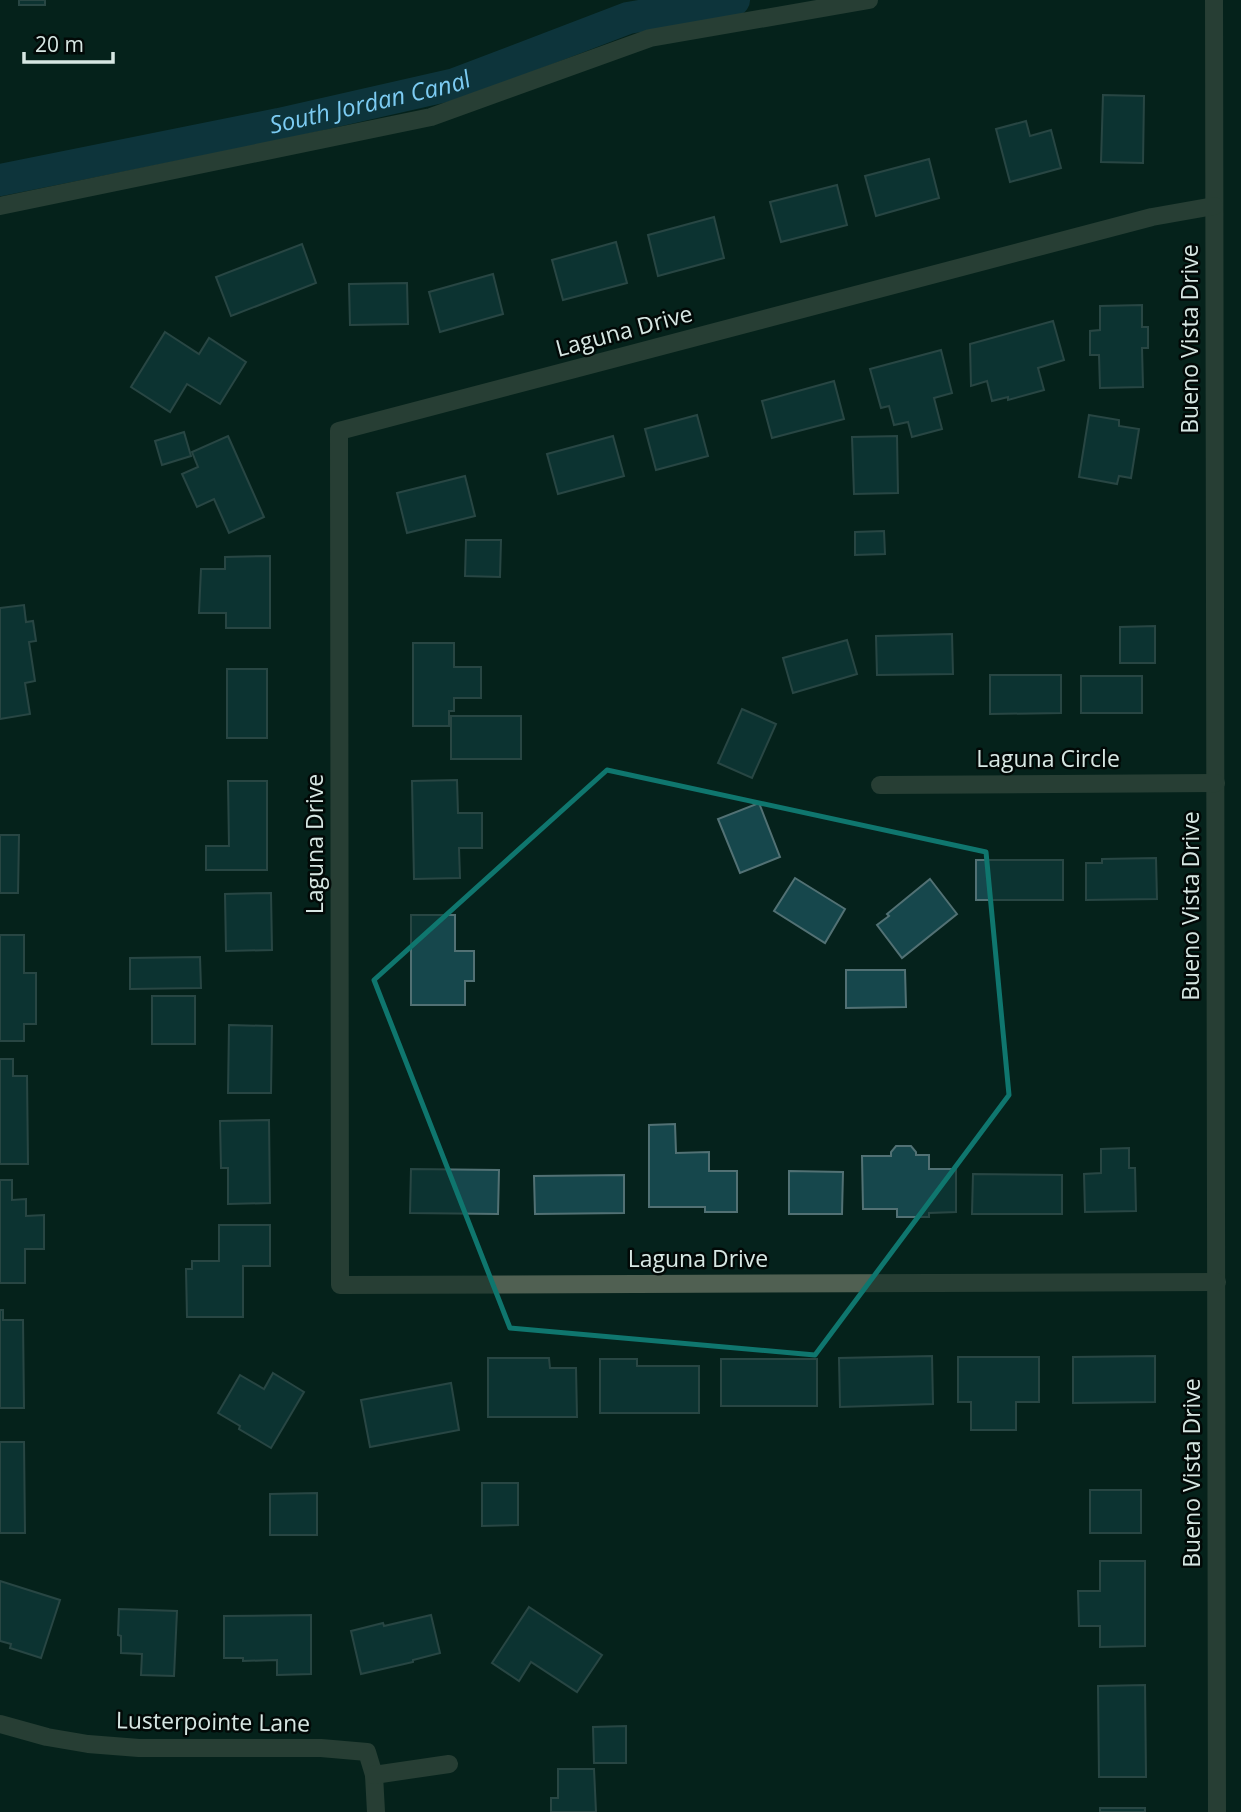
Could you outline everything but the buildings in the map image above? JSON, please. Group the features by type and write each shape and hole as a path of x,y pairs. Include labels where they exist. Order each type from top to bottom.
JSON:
{"street":[{"path":"0,206 431,117 650,38 869,0"},
{"name":"Bueno Vista Drive","path":"1214,0 1217,1812"},
{"name":"Laguna Drive","path":"1214,206 1152,218 339,431 340,1284 1217,1282"},
{"name":"Laguna Circle","path":"880,785 1216,783"},
{"name":"Lusterpointe Lane","path":"0,1724 47,1737 139,1748 321,1748 367,1752 374,1775"},
{"path":"376,1812 374,1775 449,1764"}],"highlighted area":[{"path":"607,770 986,852 1009,1095 815,1355 510,1328 374,980"}],"waterway":[{"name":"South Jordan Canal","path":"0,180 279,124 455,84 628,18 734,0"}]}
